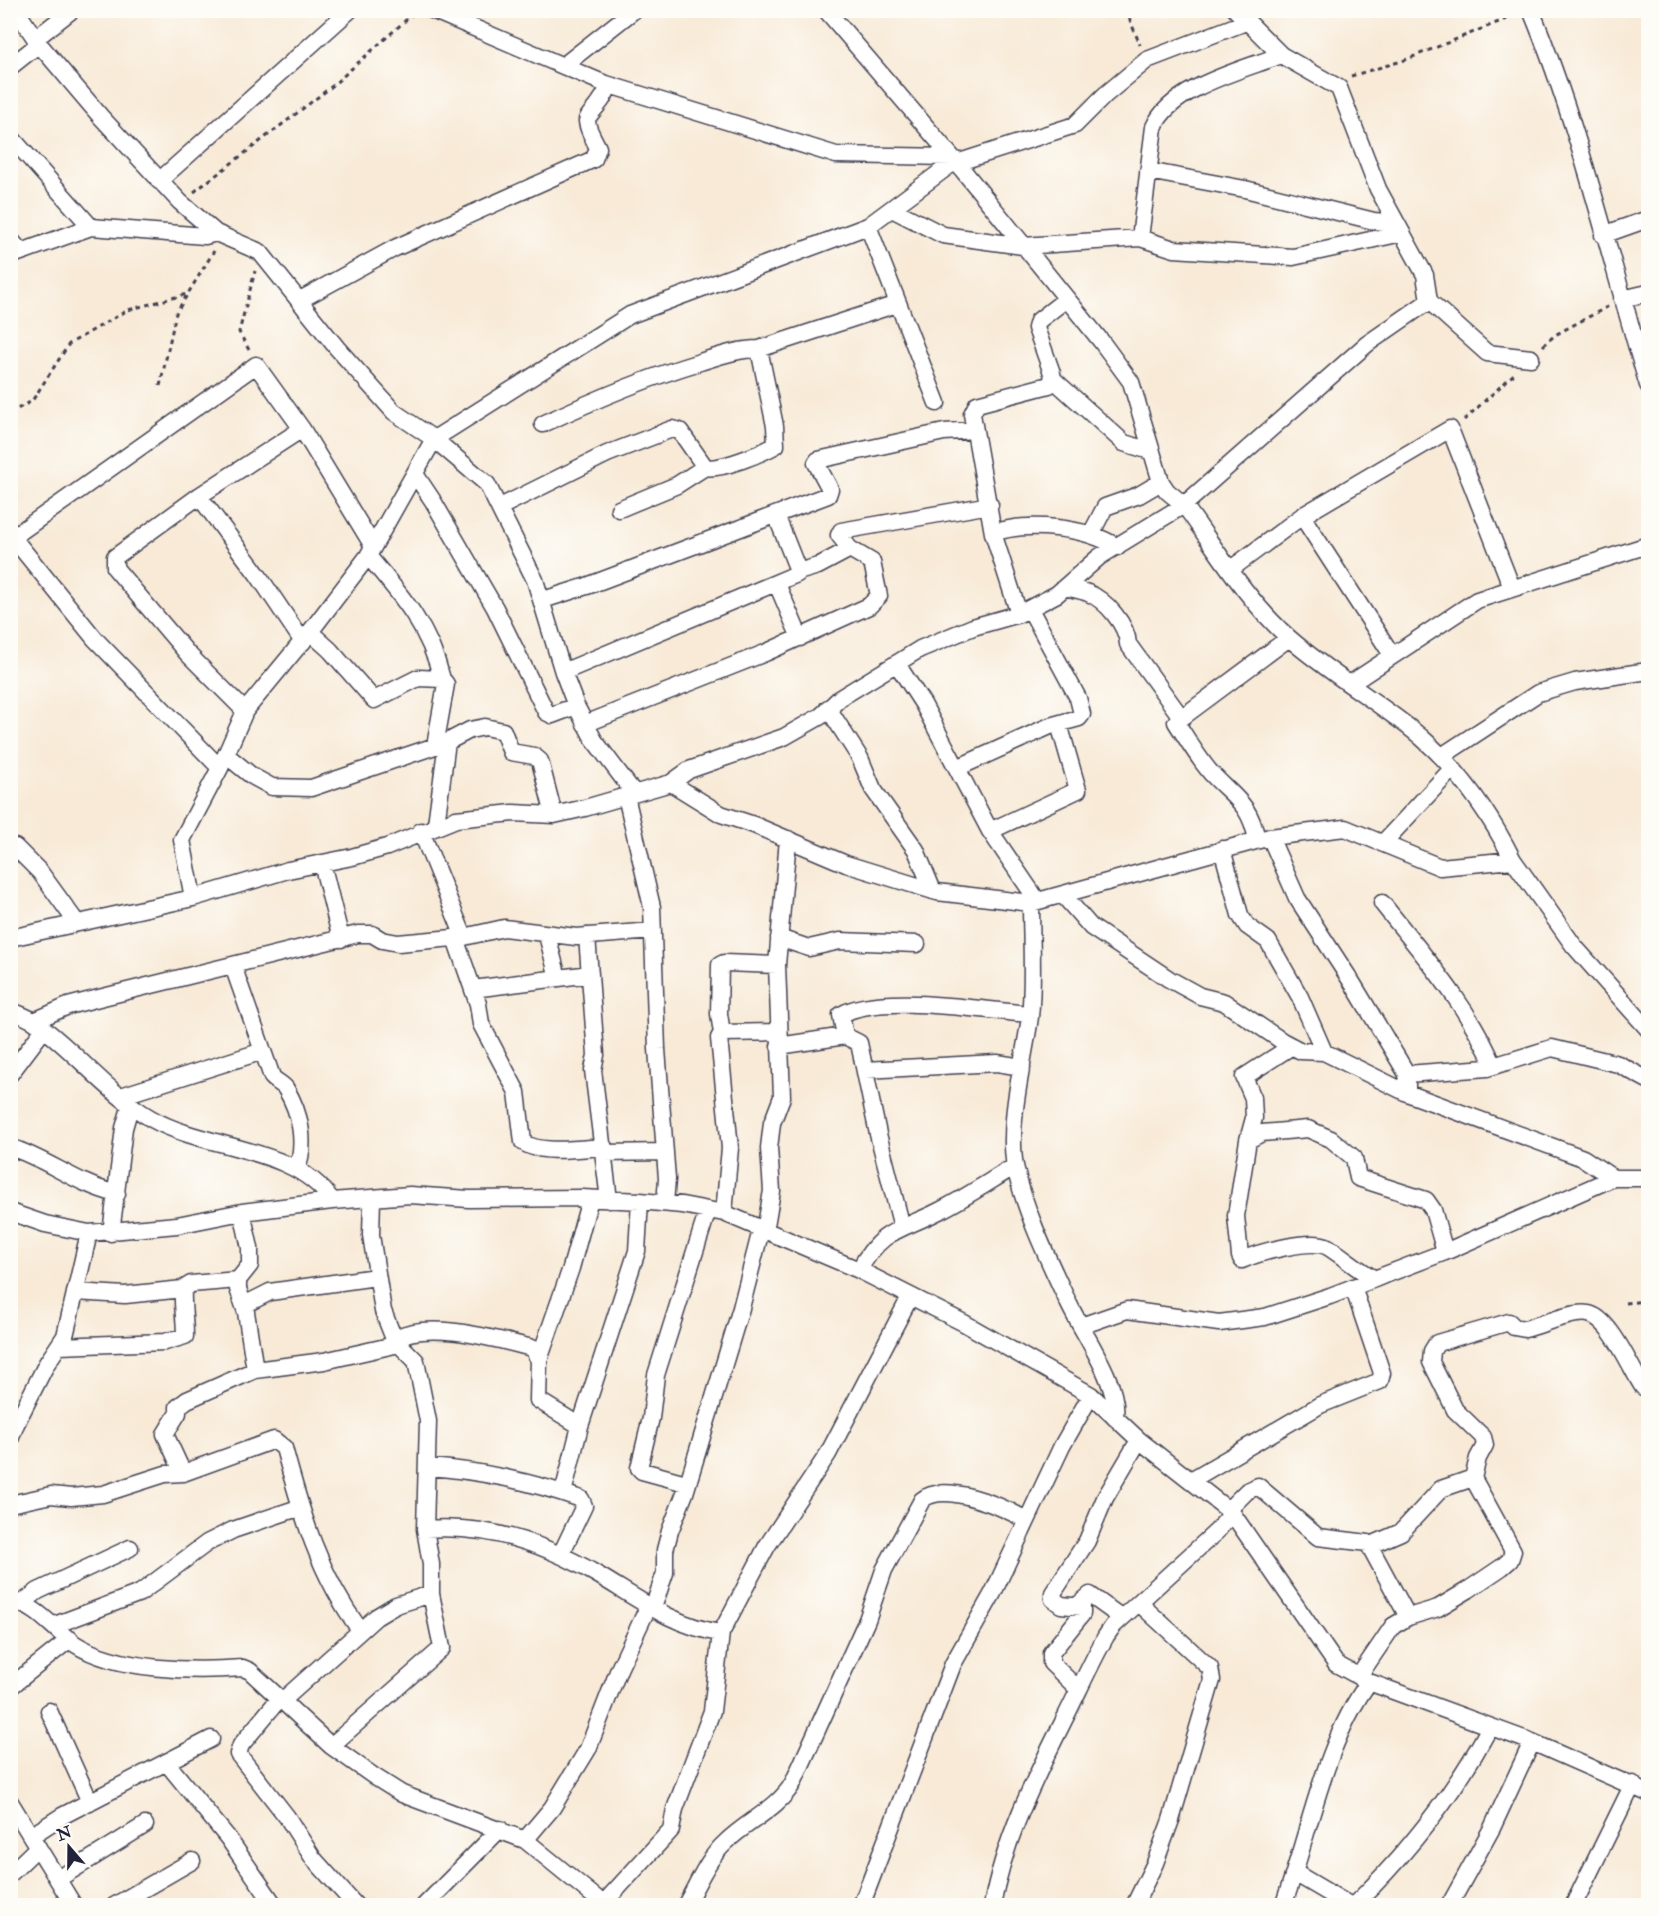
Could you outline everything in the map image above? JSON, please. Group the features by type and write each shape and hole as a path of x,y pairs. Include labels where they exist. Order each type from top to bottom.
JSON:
{"street":[{"path":"16,10 37,41 159,181 219,235 260,252 337,348 394,412 434,439 487,484 500,507 543,600 563,672 576,706 630,794 652,907 657,1049 667,1179 666,1203"},
{"path":"10,67 72,10"},
{"path":"159,181 350,10"},
{"path":"432,10 608,85 836,155 954,160 1075,125 1105,95 1147,60 1241,16 1281,55 1332,82 1342,95 1378,189 1425,275 1429,301 1486,353 1531,358"},
{"path":"563,66 634,10"},
{"path":"826,10 954,160 1065,300 1101,341 1131,382 1161,482 1167,491 1184,505 1264,612 1289,638 1447,762 1488,812 1513,860 1574,946 1648,1029"},
{"path":"1525,12 1575,129 1603,235 1648,385"},
{"path":"1140,238 1154,127 1158,117 1179,98 1281,55"},
{"path":"300,300 395,248 594,159 598,152 587,121 588,116 603,101 608,85"},
{"path":"10,136 91,226"},
{"path":"193,898 182,840 223,761 245,711 307,637 371,551 434,439 630,315 868,226 954,160"},
{"path":"1148,171 1227,185 1399,228"},
{"path":"892,209 943,235 1023,246 1140,238 1174,249 1293,257 1399,228"},
{"path":"1603,235 1648,219"},
{"path":"14,249 91,226 205,236 219,235"},
{"path":"868,226 937,403"},
{"path":"1622,299 1648,293"},
{"path":"1065,300 1038,321 1036,328 1053,379 1124,442 1150,451"},
{"path":"10,938 193,898 243,882 387,847 429,828 481,815 513,813 554,815 670,783 689,770 784,737 821,716 840,698 939,640 1025,611 1065,587 1099,557 1184,505 1367,344 1429,301"},
{"path":"543,424 672,370 739,350 759,350 897,304"},
{"path":"500,507 607,454 672,429 680,431 705,467 711,469 733,463 771,447 778,442 759,350"},
{"path":"554,815 540,761 534,756 512,752 503,731 485,727 470,730 441,744 311,788 272,787 223,761 95,639 12,536 256,365 302,429 371,551 412,608 428,636 442,679 446,684 441,744 429,828 481,1024 517,1092 523,1142 528,1145 557,1149 665,1152"},
{"path":"957,768 1059,724 1079,718 1082,714 1078,698 1025,611 993,533 990,505 972,414 977,404 1049,385 1053,379"},
{"path":"245,711 187,653 115,568 115,557 200,496 302,429"},
{"path":"1231,569 1302,516 1450,429 1512,588"},
{"path":"543,600 587,586 776,515 830,492 816,463 818,460 944,432 975,430"},
{"path":"619,509 677,485 705,467"},
{"path":"415,474 495,608 546,712 552,715 576,706"},
{"path":"1091,534 1105,507 1139,495 1161,482"},
{"path":"200,496 307,637 330,650 374,700 418,678 442,679"},
{"path":"585,724 800,639 869,606 879,596 872,562 850,549 839,535 841,531 990,505"},
{"path":"776,515 798,572"},
{"path":"1302,516 1392,655"},
{"path":"993,533 1019,525 1091,534 1117,547"},
{"path":"1350,684 1477,600 1648,545"},
{"path":"563,672 777,584 850,549"},
{"path":"777,584 800,639"},
{"path":"1065,587 1088,592 1101,600 1128,634 1128,644 1181,717"},
{"path":"1289,638 1176,722 1210,772 1237,795 1246,807 1297,898 1353,984 1407,1074 1407,1093"},
{"path":"897,664 923,704 990,831 1034,901 1030,1014 1014,1126 1015,1166 1029,1210 1068,1302 1112,1389 1117,1407 1115,1418"},
{"path":"1383,843 1447,762 1538,693 1575,682 1648,671"},
{"path":"828,708 860,758 873,789 916,850 933,891"},
{"path":"990,831 1078,790 1059,724"},
{"path":"670,783 721,814 789,839 811,851 846,864 933,891 1034,901 1063,896 1104,881 1264,838 1345,828 1440,867 1513,860"},
{"path":"525,1840 552,1808 588,1749 619,1668 665,1573 665,1550 741,1308 763,1230 772,1191 770,1148 772,1123 782,1097 777,965 789,839"},
{"path":"10,847 15,847 40,872 77,923"},
{"path":"1222,849 1240,915 1247,926 1268,941 1300,998 1324,1052"},
{"path":"322,863 341,939"},
{"path":"1063,896 1092,927 1169,979 1200,996 1224,1002 1301,1051 1324,1052 1407,1093 1583,1158 1613,1178"},
{"path":"1382,903 1422,951 1469,1017 1494,1066"},
{"path":"10,1074 39,1025 91,1000 358,934 372,934 382,940 398,943 460,938 504,928 547,935 587,936 653,931"},
{"path":"547,935 558,978"},
{"path":"587,936 596,1055 593,1070 605,1150 609,1200"},
{"path":"779,938 809,948 840,941 917,944"},
{"path":"686,1484 642,1471 639,1468 651,1418 656,1375 716,1212 730,1148 719,1041 722,1033 719,1014 720,965 724,963 777,965"},
{"path":"233,966 272,1077 286,1089 300,1125 303,1153 297,1169"},
{"path":"473,989 590,974"},
{"path":"845,1036 841,1015 857,1007 940,1005 1030,1014"},
{"path":"10,1010 39,1025 126,1100 152,1119 210,1142 269,1156 297,1169 325,1190 332,1201"},
{"path":"722,1033 779,1039 845,1036 859,1043 892,1193 902,1227"},
{"path":"1292,1046 1244,1077 1254,1106 1254,1118 1248,1140 1236,1216 1242,1260 1315,1243 1327,1247 1355,1268 1375,1279"},
{"path":"1407,1074 1494,1066 1552,1048 1618,1064 1648,1080"},
{"path":"126,1100 263,1051"},
{"path":"865,1070 997,1063 1022,1067"},
{"path":"111,1233 126,1100"},
{"path":"1248,1140 1262,1133 1308,1129 1331,1139 1354,1158 1358,1178 1426,1200 1433,1210 1446,1252"},
{"path":"10,1147 86,1185 117,1194"},
{"path":"859,1270 878,1241 902,1227 939,1211 1015,1166"},
{"path":"1081,1326 1127,1310 1219,1323 1265,1317 1446,1252 1613,1178 1648,1178"},
{"path":"10,1212 45,1224 89,1233 111,1233 177,1225 242,1212 332,1201 419,1195 468,1199 640,1201 716,1212 859,1270 964,1323 1092,1395 1139,1440 1230,1511 1336,1664 1364,1679 1532,1742 1633,1784 1648,1793"},
{"path":"331,1746 442,1648 430,1594 431,1564 425,1529 428,1421 416,1361 397,1341 383,1311 371,1235 372,1197"},
{"path":"579,1426 538,1400 539,1360 571,1268 590,1199"},
{"path":"563,1493 579,1426 637,1251 640,1201"},
{"path":"75,1292 125,1295 183,1289 190,1284 238,1280 250,1264 250,1248 242,1212"},
{"path":"10,1440 47,1363 65,1336 89,1233"},
{"path":"244,1305 270,1292 376,1277"},
{"path":"238,1280 255,1370"},
{"path":"1191,1479 1320,1405 1380,1381 1382,1373 1353,1287"},
{"path":"59,1346 165,1342 185,1336 185,1320 181,1309 183,1289"},
{"path":"16,1601 40,1612 69,1639 109,1659 144,1667 243,1668 250,1671 331,1746 402,1794 525,1840 605,1904 671,1830 675,1809 712,1711 721,1633 767,1546 828,1454 910,1297"},
{"path":"1283,1905 1325,1775 1360,1695 1364,1679 1394,1626 1408,1617 1438,1608 1510,1560 1513,1551 1473,1478 1478,1458 1485,1445 1483,1437 1455,1410 1431,1362 1432,1351 1437,1343 1509,1322 1514,1327 1525,1329 1588,1314 1599,1318 1609,1330 1643,1387 1648,1389"},
{"path":"183,1473 165,1434 178,1413 178,1407 198,1395 255,1370 324,1361 397,1341 420,1329 484,1335 532,1348 539,1360"},
{"path":"861,1905 953,1665 993,1593 1062,1446 1092,1395"},
{"path":"10,1504 51,1495 71,1497 103,1494 165,1474 183,1473 274,1440 284,1448 301,1507 329,1583 360,1630"},
{"path":"1122,1618 1099,1598 1090,1595 1078,1605 1061,1605 1053,1599 1053,1593 1087,1541 1105,1498 1139,1440"},
{"path":"427,1467 450,1468 581,1499 584,1506 561,1554"},
{"path":"1369,1546 1401,1532 1441,1489 1473,1478"},
{"path":"992,1905 1009,1843 1035,1778 1077,1688 1106,1636 1122,1618 1217,1531 1247,1491 1258,1486 1318,1537 1364,1542 1369,1546 1408,1617"},
{"path":"685,1905 698,1881 725,1842 756,1816 772,1807 790,1788 867,1620 884,1570 922,1500 934,1493 946,1492 1013,1512 1026,1520"},
{"path":"55,1625 140,1593 207,1543 233,1530 301,1507"},
{"path":"425,1529 455,1526 490,1531 561,1554 573,1563 691,1626 721,1633"},
{"path":"16,1601 130,1548"},
{"path":"356,1905 313,1858 287,1817 238,1754 241,1745 281,1700 360,1630 396,1605 430,1594"},
{"path":"1134,1905 1171,1820 1212,1680 1210,1668 1139,1603"},
{"path":"1077,1688 1051,1663 1051,1653 1082,1614 1082,1607 1078,1605"},
{"path":"10,1687 69,1639"},
{"path":"50,1711 90,1802"},
{"path":"1295,1873 1352,1905 1384,1876 1441,1807 1463,1776 1490,1727"},
{"path":"10,1874 34,1842 62,1816 211,1739"},
{"path":"1449,1905 1492,1828 1532,1742"},
{"path":"166,1762 228,1838 275,1905"},
{"path":"1573,1905 1633,1784"},
{"path":"11,1803 74,1905"},
{"path":"58,1880 145,1825"},
{"path":"424,1905 500,1829"},
{"path":"114,1905 192,1861"}],"path":[{"path":"180,202 331,87 416,10"},
{"path":"1126,10 1147,60"},
{"path":"1332,82 1405,60 1525,12"},
{"path":"160,386 176,313 219,235"},
{"path":"256,365 239,332 260,252"},
{"path":"10,414 32,401 69,344 128,310 187,294"},
{"path":"1625,1303 1648,1301"}]}
